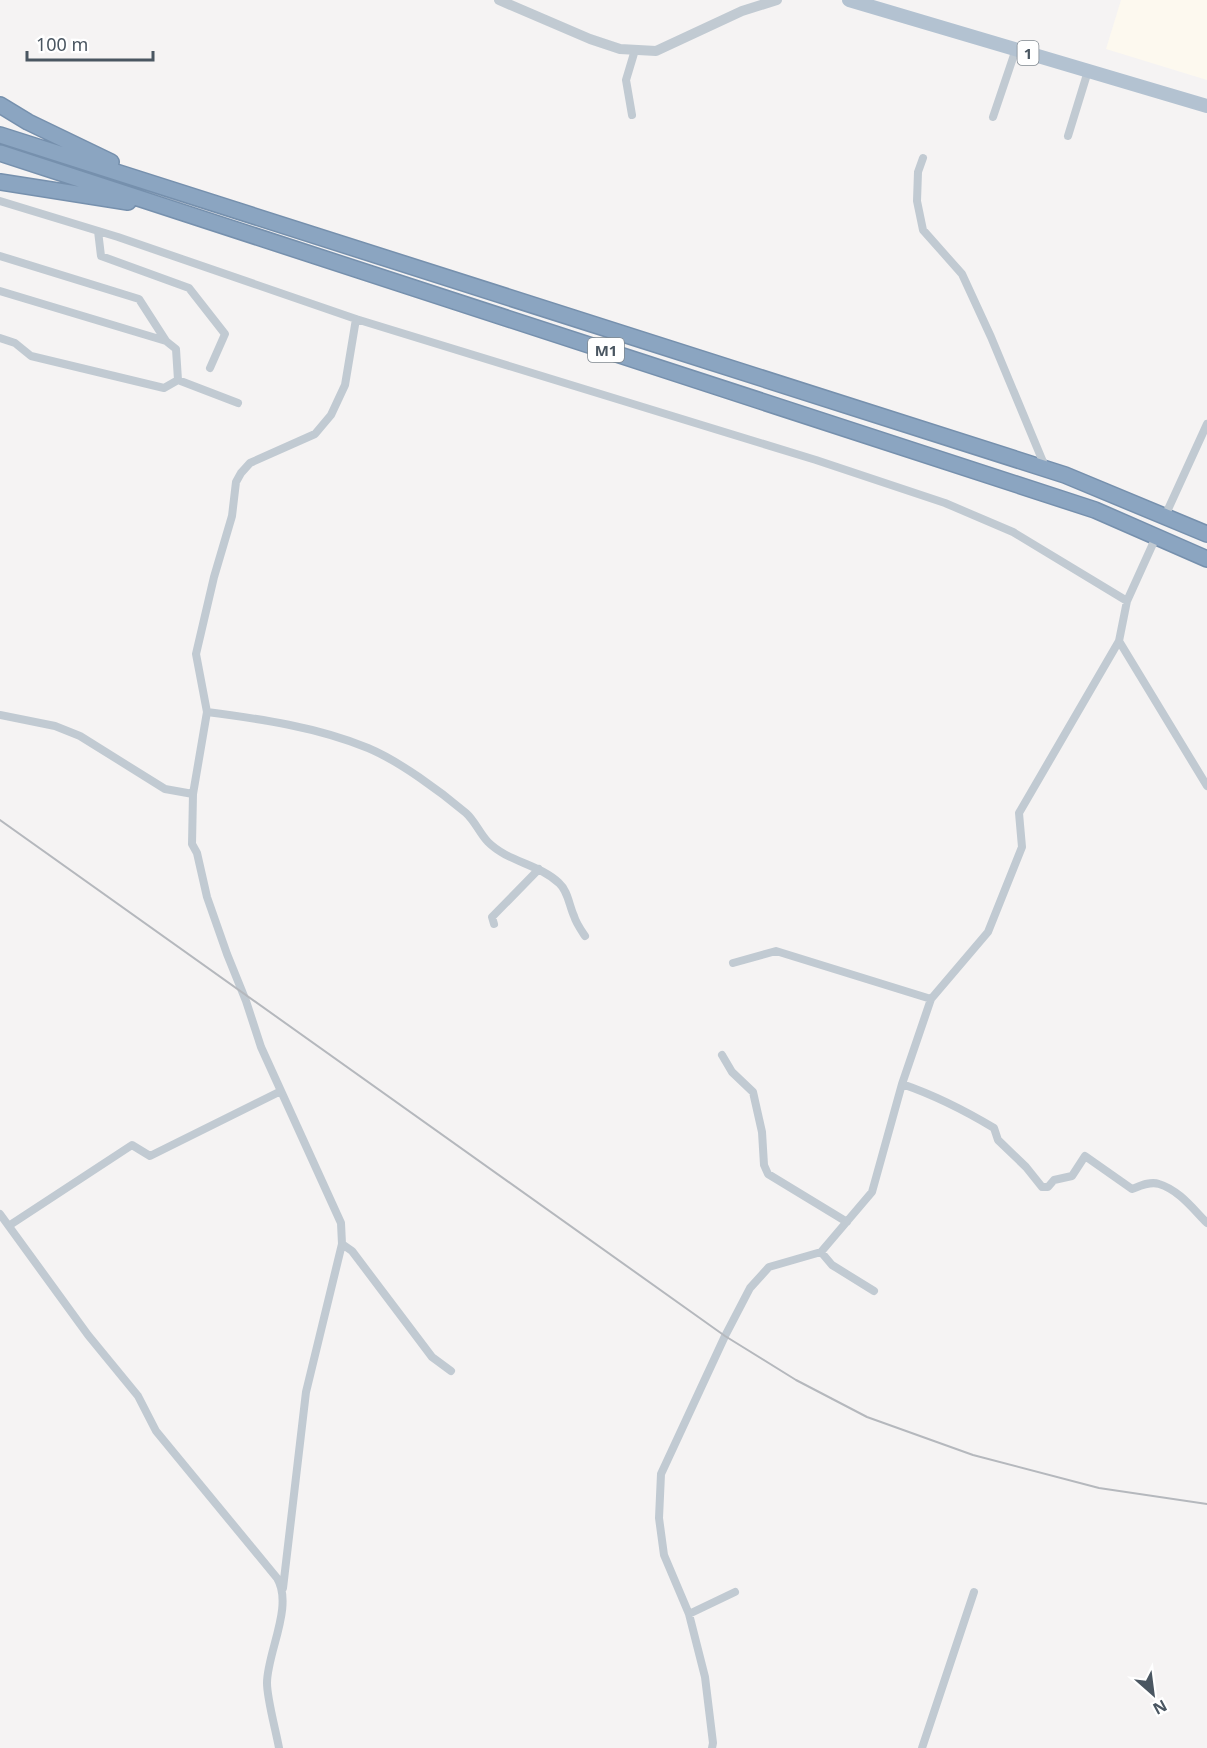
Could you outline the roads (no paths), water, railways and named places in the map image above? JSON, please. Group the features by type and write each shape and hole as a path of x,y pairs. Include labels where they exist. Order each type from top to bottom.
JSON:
{"highway":[{"path":"0,105 28,122 159,186"},
{"name":"M1","path":"0,135 1047,469 1207,534"},
{"name":"M1","path":"0,153 1095,510 1207,559"},
{"path":"0,182 176,209"}],"main road":[{"name":"1","path":"849,0 881,5 1016,50 1207,106"}],"street":[{"path":"499,0 590,39 620,49 656,51 742,11 777,0"},
{"path":"632,115 626,80 636,50"},
{"path":"993,117 1016,50"},
{"path":"1068,136 1088,71"},
{"path":"923,158 918,172 917,201 923,230 962,274 1047,469"},
{"path":"0,201 98,231 356,319 816,460 945,503 1013,532 1127,601"},
{"path":"98,231 101,256 189,288 211,314 225,334 210,368"},
{"path":"0,256 139,298 166,341 176,349 178,380"},
{"path":"0,291 166,341"},
{"path":"279,1748 267,1683 279,1625 306,1392 342,1244 341,1223 261,1047 207,897 198,853 192,844 193,794 207,712 196,654 214,577 232,516 236,482 250,463 315,434 331,415 345,385 356,319"},
{"path":"0,338 15,343 31,356 164,388 178,380"},
{"path":"178,380 238,403"},
{"path":"1165,516 1207,424"},
{"path":"712,1748 705,1677 689,1614 664,1555 659,1518 661,1474 724,1336 750,1288 769,1267 821,1252 872,1192 902,1084 931,999 988,932 1022,848 1019,813 1119,641 1127,601 1156,537"},
{"path":"1119,641 1207,786"},
{"path":"207,712 248,717 339,737 393,761 468,815 489,843 510,858 539,869 560,884 585,936"},
{"path":"0,715 55,726 72,732 113,755 165,789 193,794"},
{"path":"494,924 492,917 539,869"},
{"path":"733,963 776,951 931,999"},
{"path":"722,1055 732,1072 753,1092 762,1132 764,1165 768,1174 847,1222"},
{"path":"902,1084 928,1093 994,1128 998,1140 1026,1167 1042,1187 1048,1187 1054,1180 1072,1176 1085,1156 1132,1189 1158,1183 1184,1198 1207,1223"},
{"path":"9,1225 132,1145 150,1156 281,1091"},
{"path":"0,1214 88,1335 138,1396 156,1431 283,1588"},
{"path":"342,1244 352,1251 432,1357 451,1371"},
{"path":"821,1252 832,1265 874,1291"},
{"path":"689,1614 735,1592"},
{"path":"922,1748 974,1592"}],"railway":[{"path":"0,820 725,1336 796,1380 867,1417 973,1455 1099,1488 1207,1504"}]}
